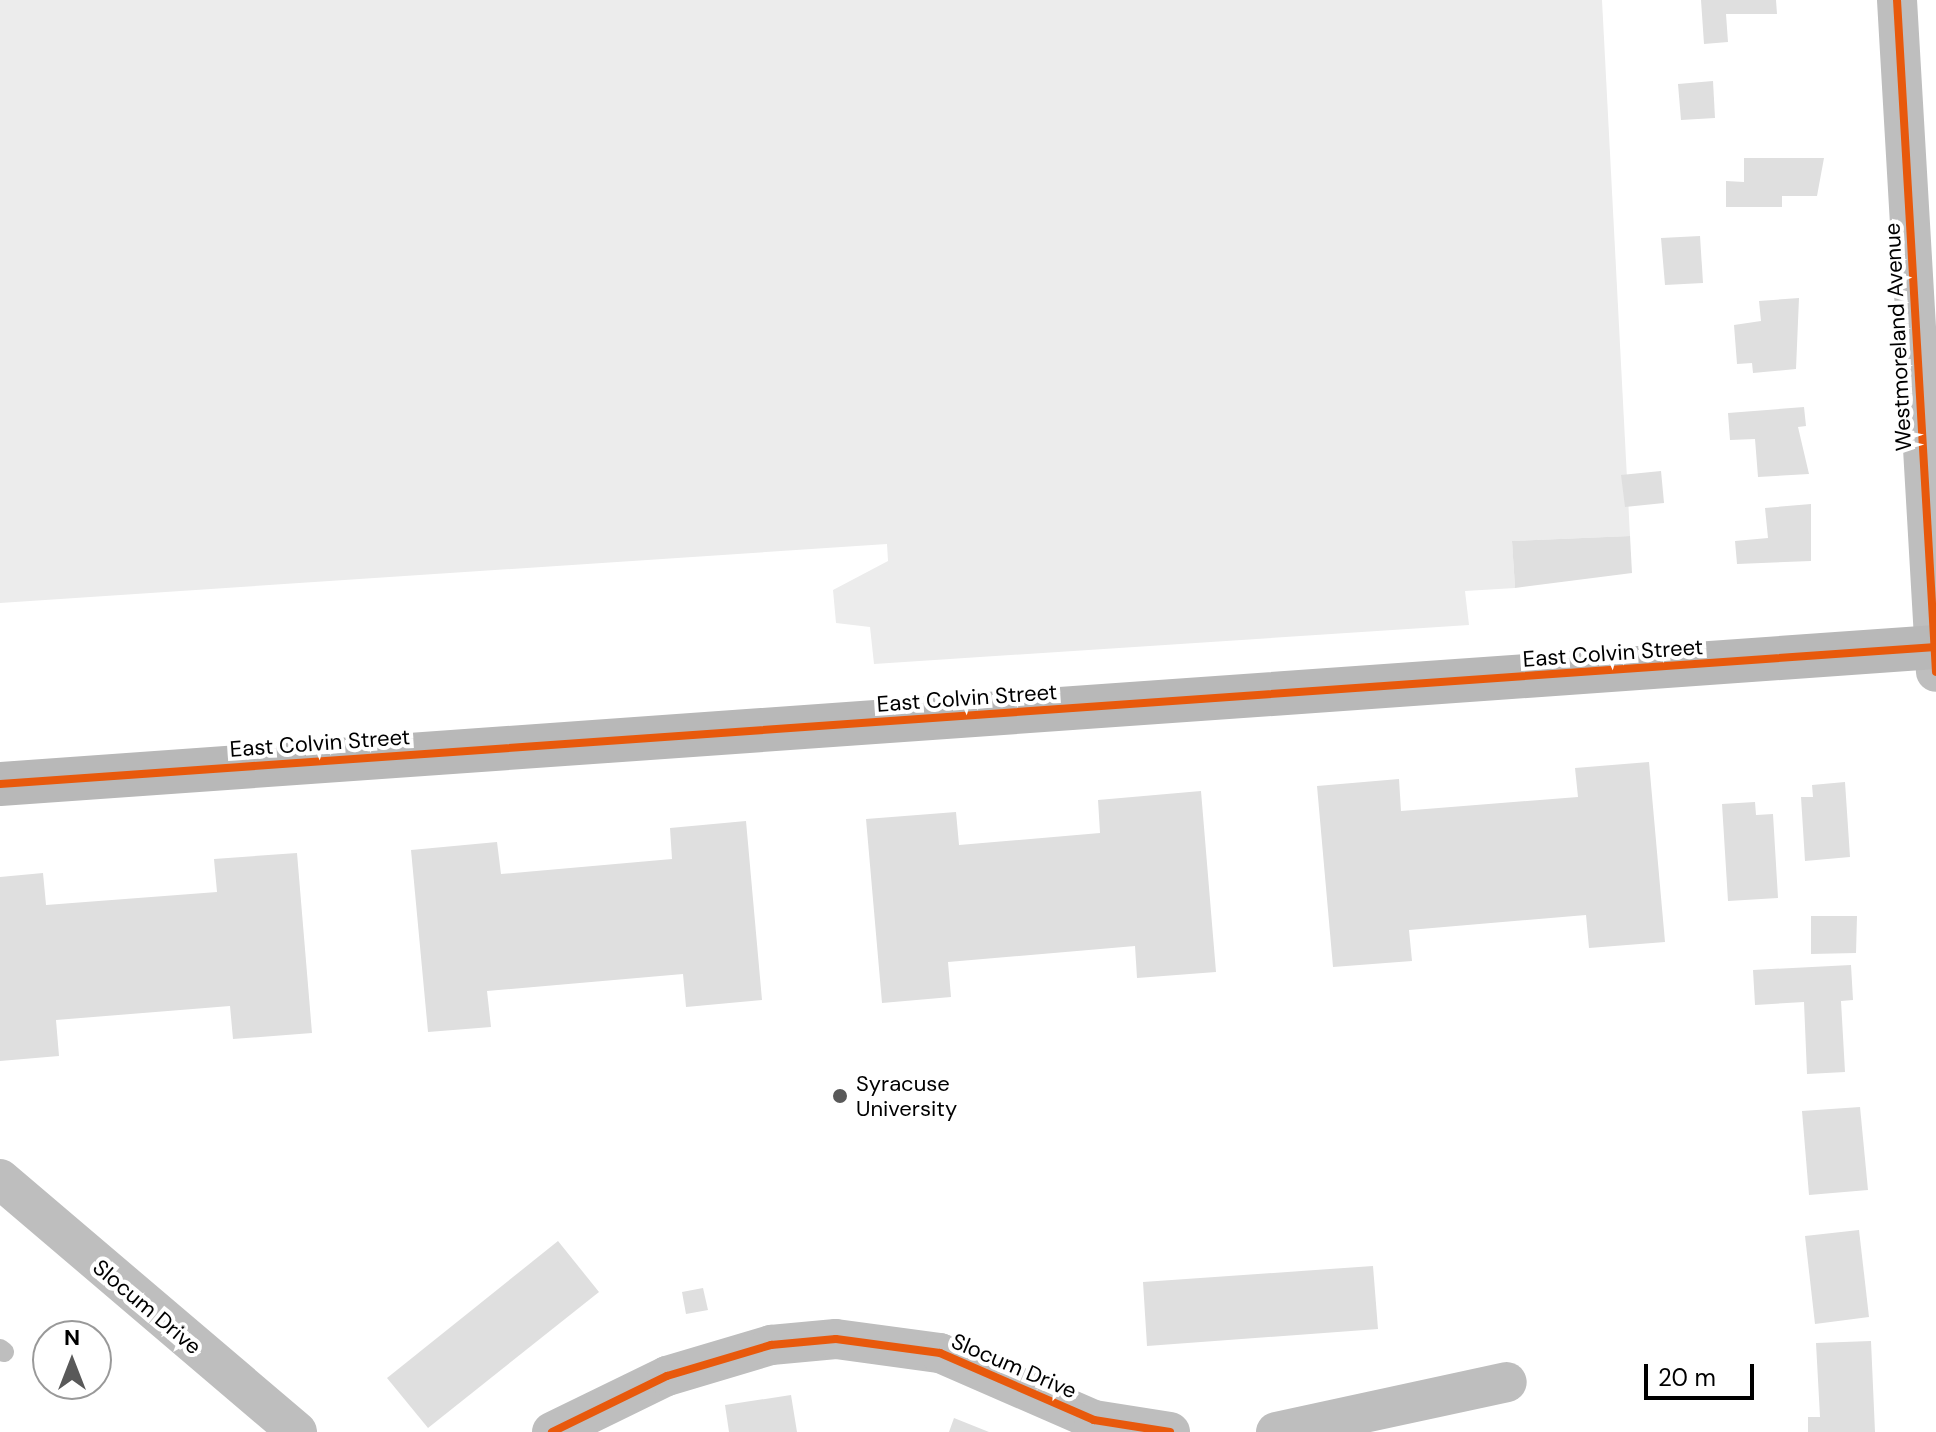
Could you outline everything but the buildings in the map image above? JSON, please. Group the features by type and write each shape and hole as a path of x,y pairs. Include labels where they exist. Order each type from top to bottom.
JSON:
{"street":[{"name":"Westmoreland Avenue","path":"1897,0 1935,655"},
{"name":"East Colvin Street","path":"0,784 1935,655"},
{"name":"Slocum Drive","path":"0,1179 297,1432"},
{"name":"Slocum Drive","path":"552,1432 667,1376 771,1345 836,1339 940,1353 1092,1426 1170,1432"},
{"path":"1276,1432 1507,1382"}],"shaded area":[{"path":"0,0 1602,0 1630,536 1512,541 1515,588 1465,591 1469,625 874,664 870,627 836,623 833,590 888,561 887,544 0,603"}],"cycle path":[{"path":"1897,0 1936,672"},
{"path":"0,784 1936,647"},
{"path":"552,1432 667,1376 771,1345 836,1339 940,1353 1094,1420 1170,1432"}],"place":[{"name":"Syracuse University","path":"840,1096"}]}
